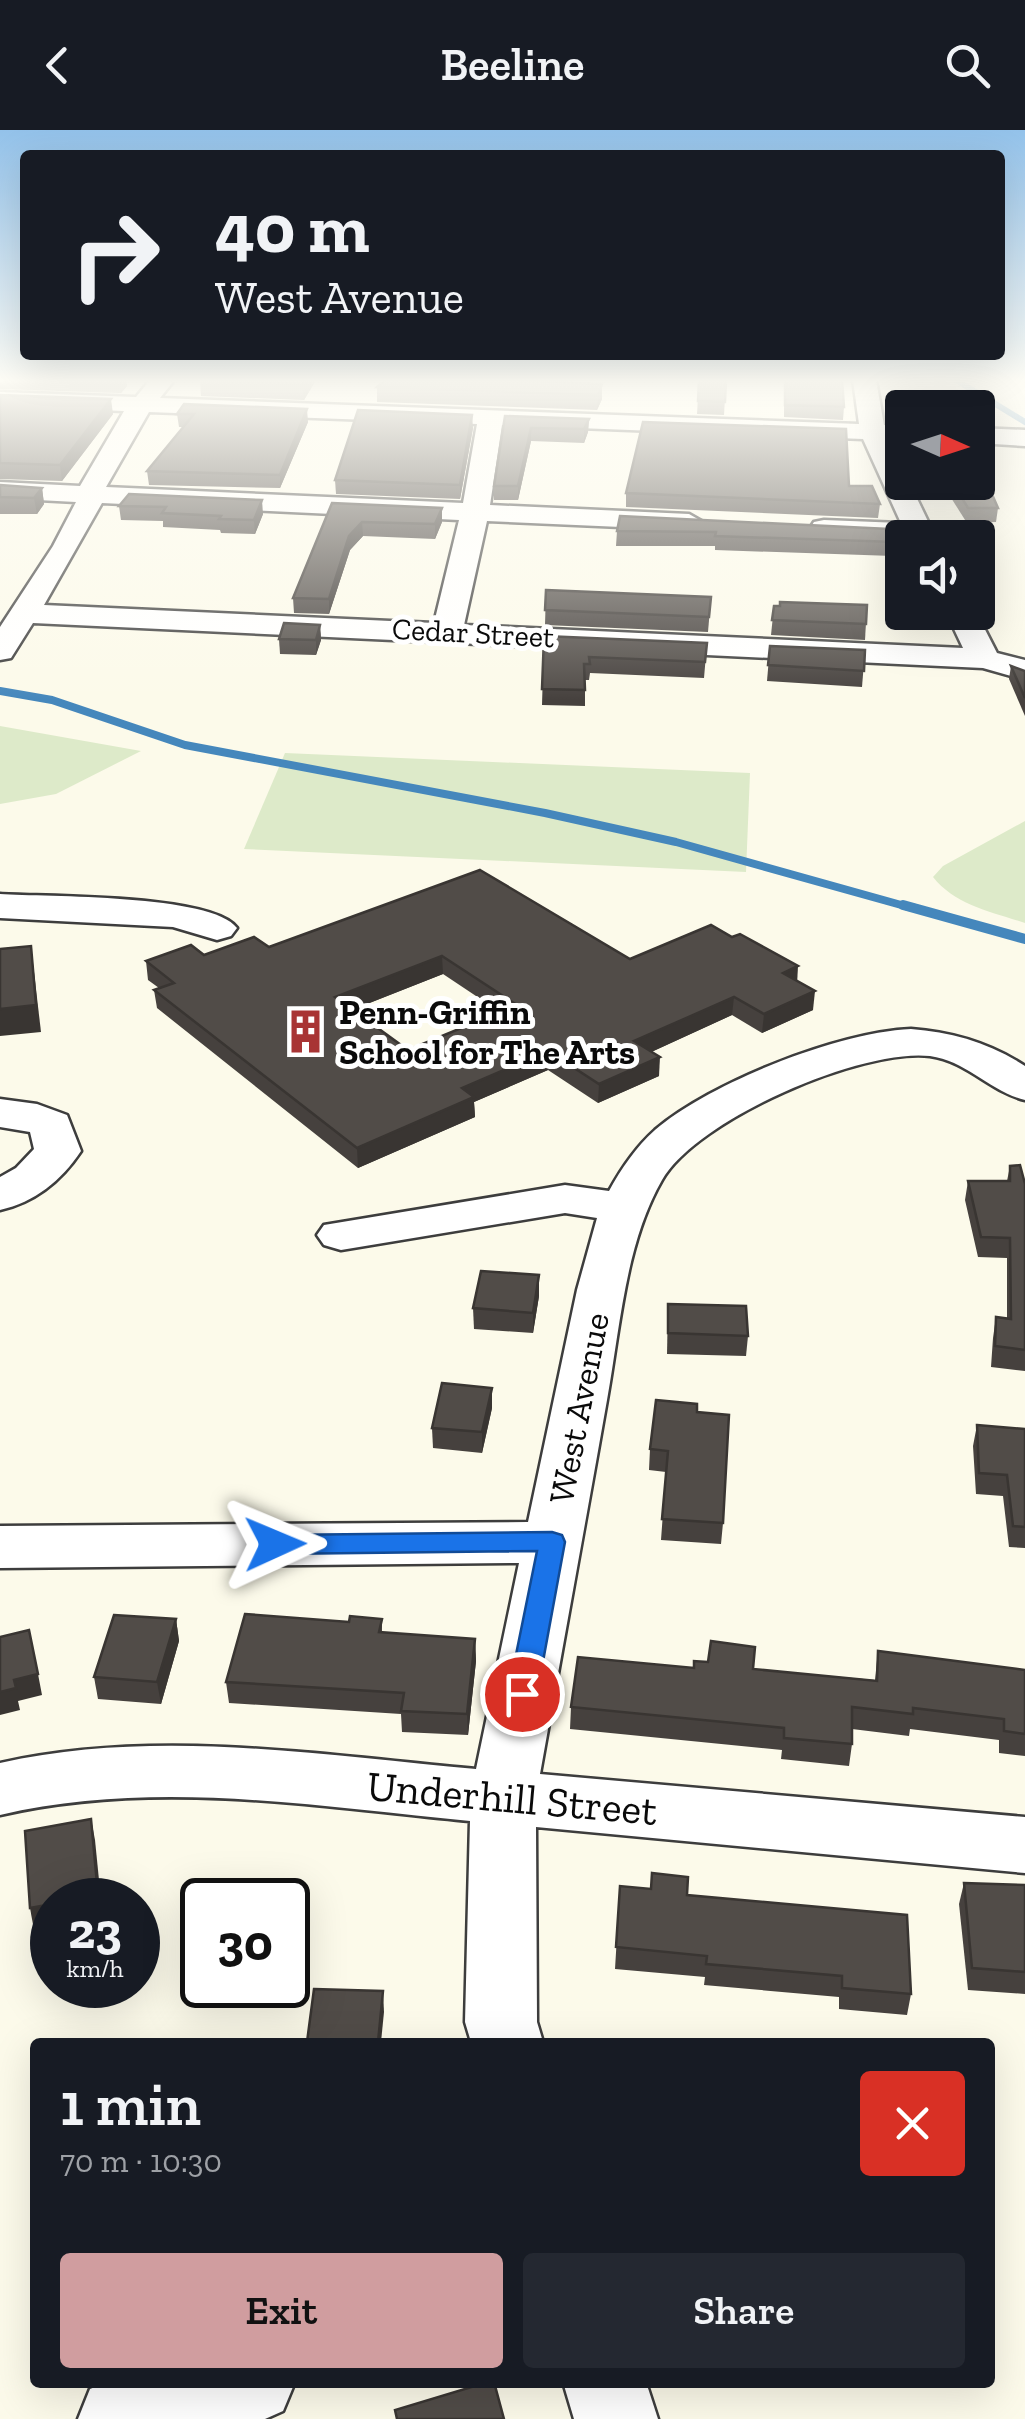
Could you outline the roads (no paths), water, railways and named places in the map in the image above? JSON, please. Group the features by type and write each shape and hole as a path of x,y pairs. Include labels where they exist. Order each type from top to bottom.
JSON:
{"street":[{"path":"8,633 67,546 90,500 92,487"},
{"path":"447,632 480,487"},
{"path":"898,487 914,520"},
{"path":"0,490 707,523"},
{"path":"804,527 885,533"},
{"path":"969,630 984,659"},
{"name":"Cedar Street","path":"8,633 447,632 984,659 1025,670"},
{"path":"0,906 173,916 218,928"},
{"name":"West Avenue","path":"506,2038 501,2022 502,1798 602,1290 624,1208 650,1162 717,1108 865,1048 892,1043 942,1045 971,1052 1003,1069 1025,1087"},
{"path":"0,1113 37,1118 51,1125 58,1151 33,1178 0,1196"},
{"path":"341,1235 565,1199 624,1208"},
{"path":"0,1547 552,1542"},
{"name":"Underhill Street","path":"0,1789 57,1776 188,1768 1025,1844"},
{"path":"120,2419 232,2388"},
{"path":"606,2388 616,2419"}],"waterway":[{"path":"0,691 52,700 185,745 545,813 676,842 912,908"},
{"path":"903,905 1025,939"}],"place":[{"name":"Penn-Griffin School for The Arts","path":"306,1032"}]}
